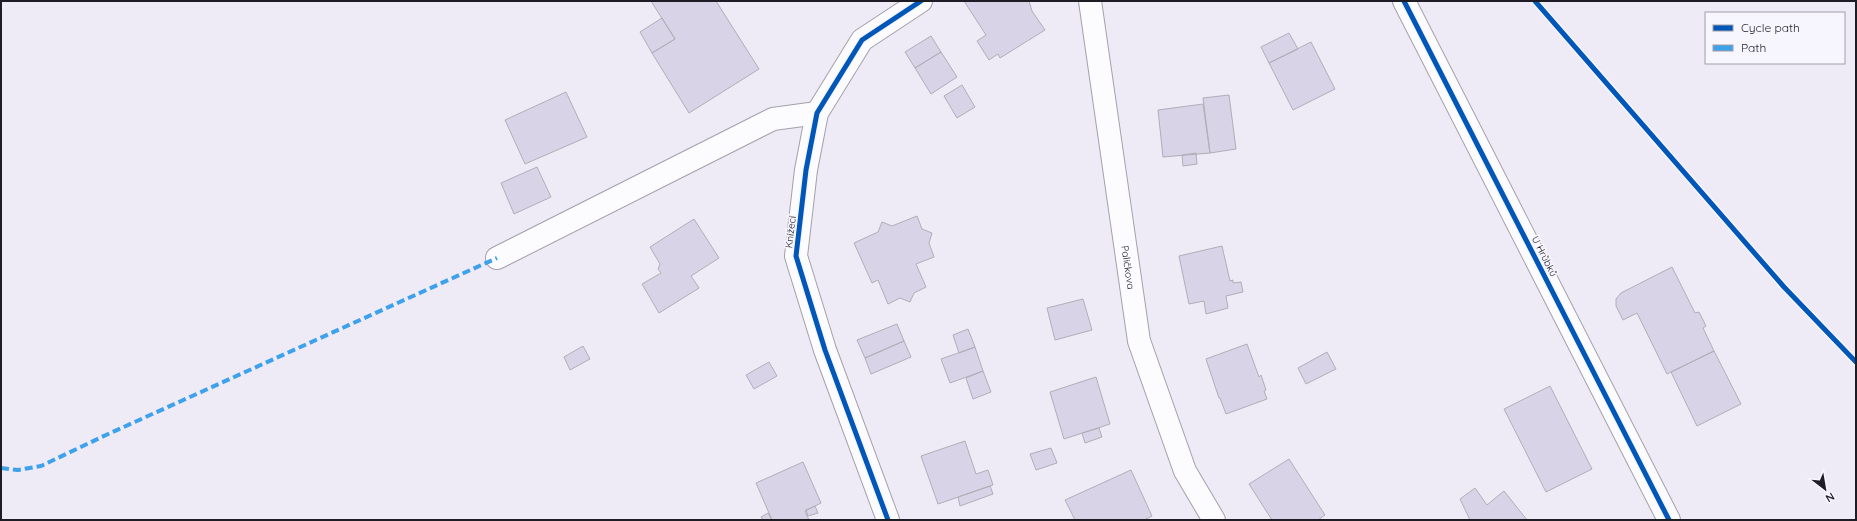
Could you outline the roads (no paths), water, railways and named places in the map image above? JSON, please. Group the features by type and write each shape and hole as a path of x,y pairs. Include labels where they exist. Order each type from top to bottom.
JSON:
{"street":[{"name":"Knížecí","path":"888,520 825,350 796,256 806,170 817,113 862,40 921,1"},
{"name":"Paličkova","path":"1090,1 1139,341 1184,471 1214,520"},
{"name":"U Hrůbků","path":"1404,1 1669,520"},
{"path":"497,258 773,119 817,113"}]}
